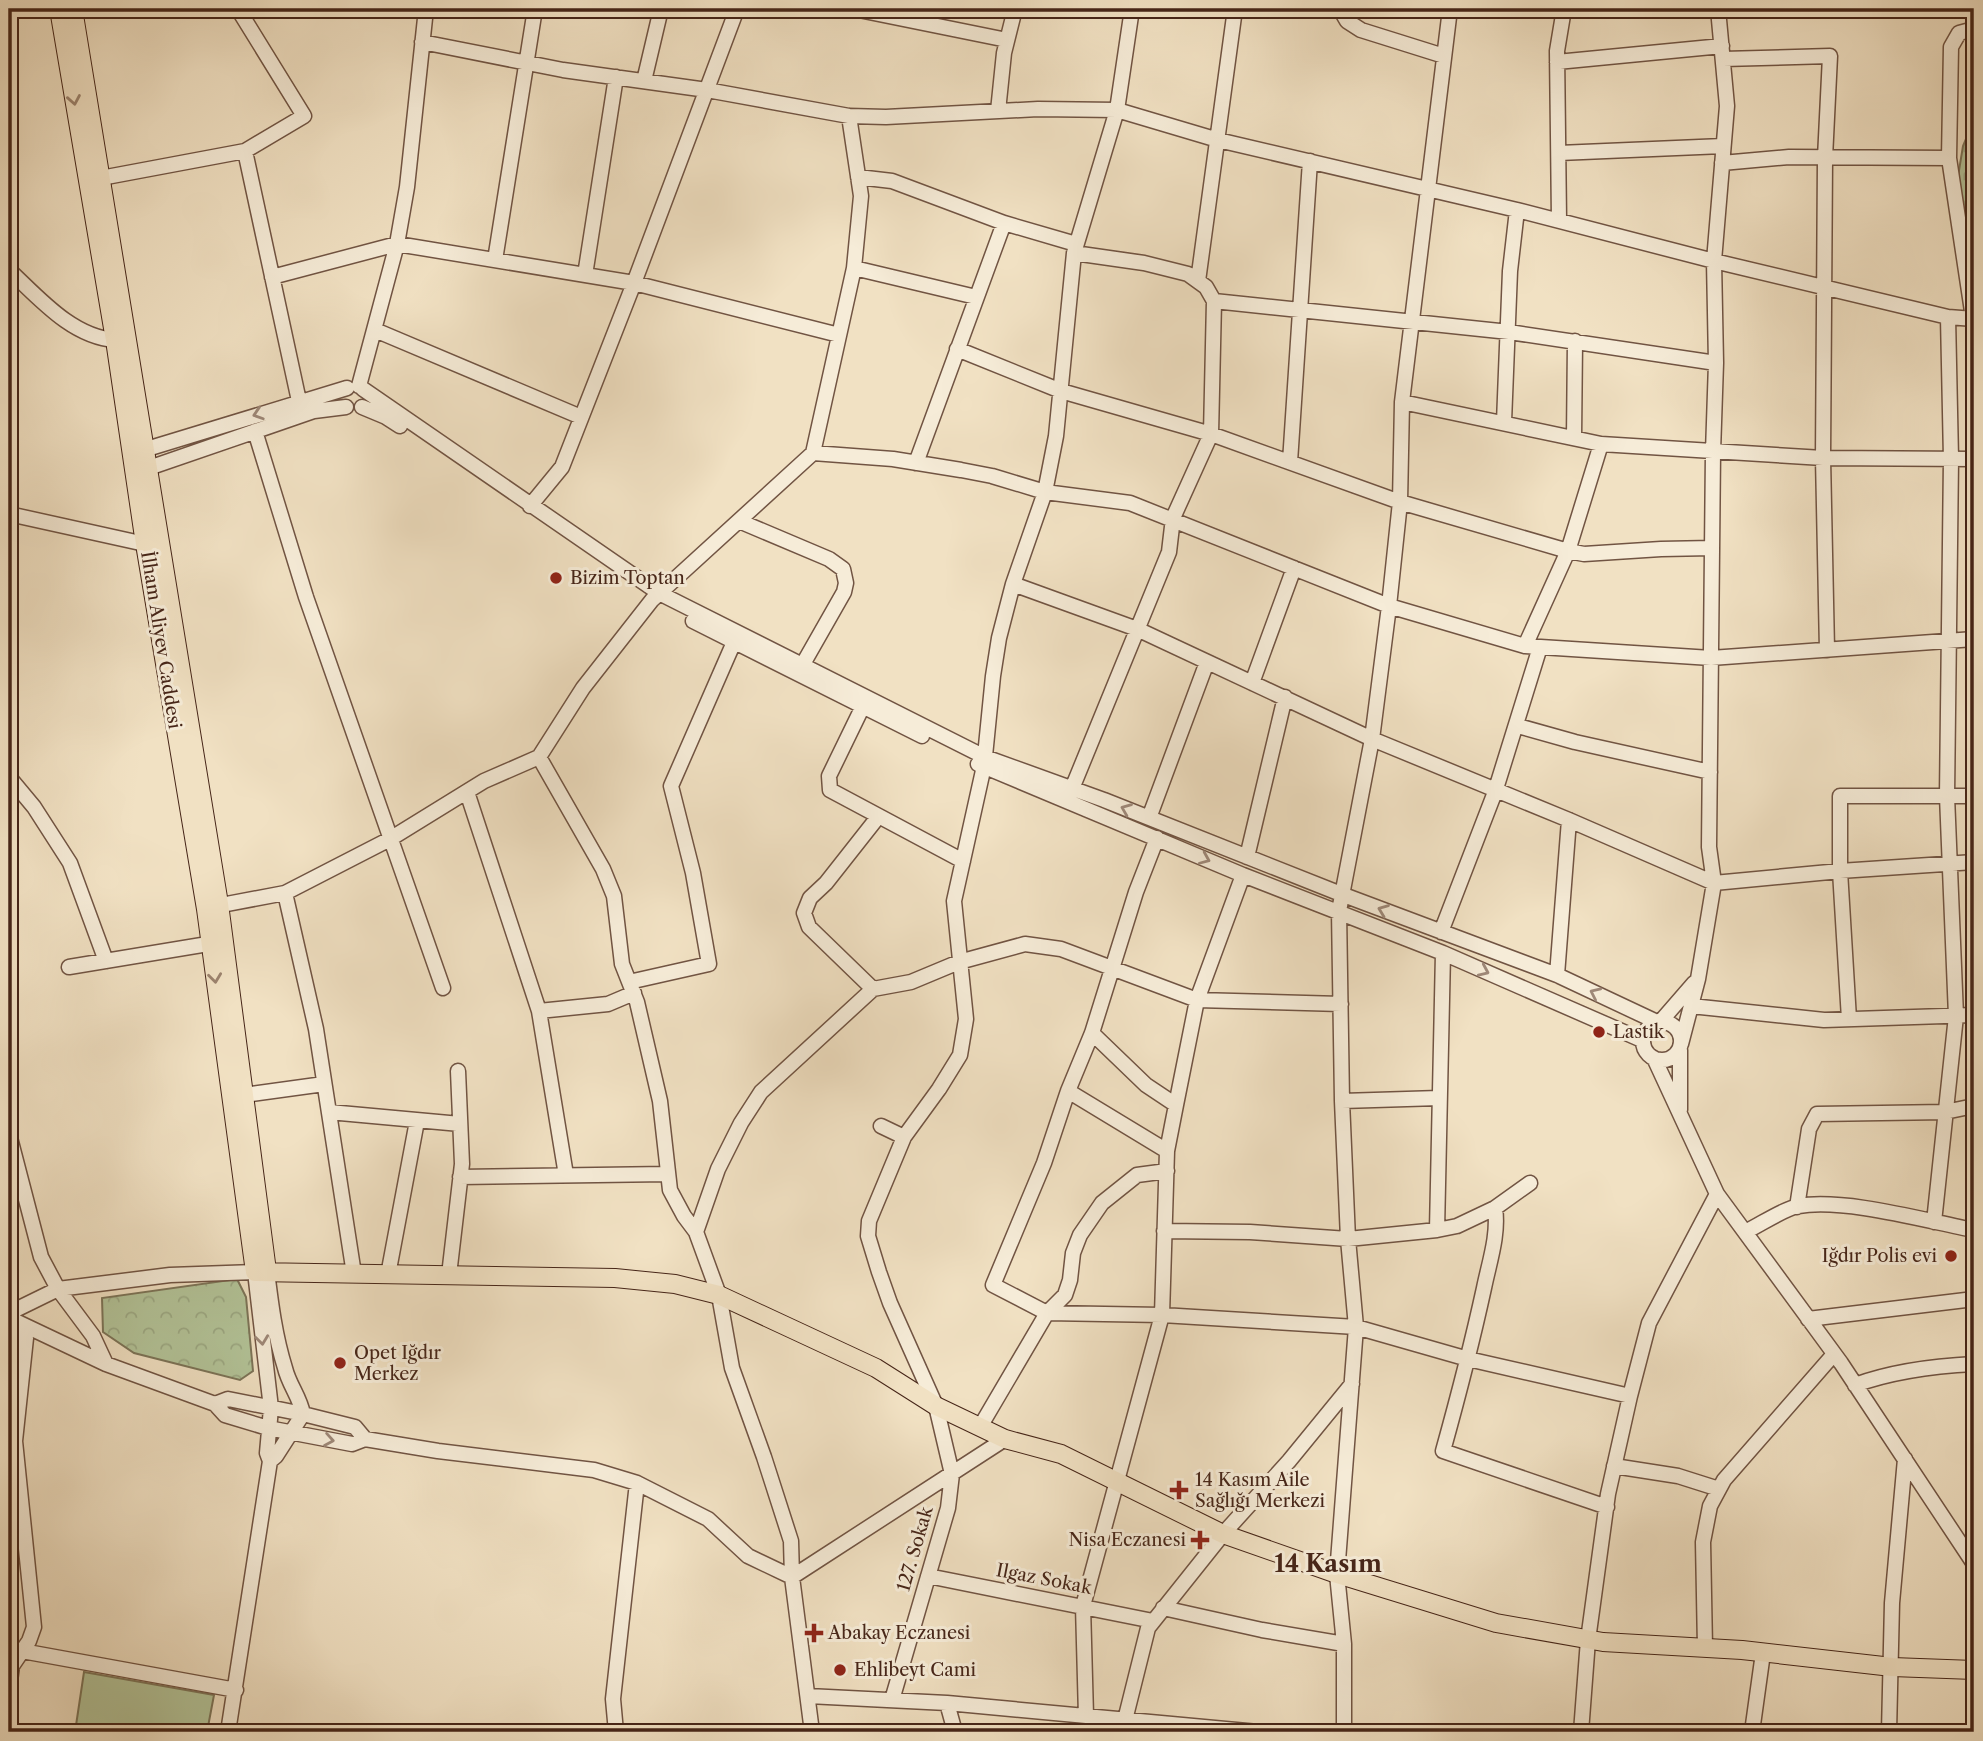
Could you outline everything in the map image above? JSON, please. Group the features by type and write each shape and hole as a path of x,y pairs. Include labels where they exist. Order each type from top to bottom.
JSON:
{"main road":[{"name":"İlham Aliyev Caddesi","path":"59,9 115,341 138,451"},
{"name":"İlham Aliyev Caddesi","path":"73,9 102,178 141,471 212,907 261,1272"},
{"name":"İlham Aliyev Caddesi","path":"141,471 145,544 212,907"},
{"name":"İlham Aliyev Caddesi","path":"217,942 244,1095 261,1272"},
{"path":"261,1272 615,1278 675,1283 719,1295 876,1368 936,1406 1005,1439 1061,1454 1223,1534 1337,1574 1496,1623 1588,1640 1763,1653 1892,1667 1974,1670"}],"street":[{"path":"102,178 245,151 304,116 238,9"},
{"path":"346,407 342,398 356,388 397,244 407,187 426,9"},
{"path":"495,260 535,9"},
{"path":"644,81 661,9"},
{"path":"530,506 562,467 737,9"},
{"path":"857,9 1007,40"},
{"path":"998,111 1007,40 1015,9"},
{"name":"127. Sokak","path":"892,1700 948,1508 952,1474 936,1406 890,1303 869,1236 869,1221 904,1137 960,1055 966,1019 954,901 984,762 999,638 1013,584 1045,492 1056,436 1075,249 1117,110 1132,9"},
{"path":"1198,281 1235,9"},
{"path":"1340,9 1348,21 1361,30 1444,55"},
{"path":"1344,1732 1344,1644 1337,1574 1356,1327 1342,1101 1339,911 1372,739 1389,606 1400,502 1402,402 1450,9"},
{"path":"1559,220 1557,62 1563,9"},
{"path":"1654,1058 1666,1060 1680,1047 1698,979 1714,883 1709,847 1716,363 1714,261 1727,106 1718,9"},
{"path":"422,42 527,63 707,90 849,116 886,117 1038,109 1117,110 1218,140 1559,220 1714,261 1948,317 1973,318 1949,158 1951,47 1959,33 1974,29"},
{"path":"1557,62 1723,52 1830,56 1825,158 1823,458 1827,650"},
{"path":"585,275 616,77"},
{"path":"212,907 285,893 390,839 484,781 539,757 583,688 655,597 813,453 854,268 861,196 849,116"},
{"path":"1559,153 1723,146"},
{"path":"245,151 299,401"},
{"path":"1722,163 1789,158 1949,158"},
{"path":"1290,462 1310,161"},
{"path":"858,177 892,181 1075,249 1188,274 1206,287 1214,301 1211,434 1173,518 1169,552 1070,795"},
{"path":"1504,422 1510,271 1517,210"},
{"path":"916,463 1004,223"},
{"path":"272,277 397,244 634,283 839,335"},
{"path":"854,268 976,297"},
{"path":"9,270 76,327 94,338 115,341"},
{"path":"1214,301 1509,332 1716,363"},
{"path":"1934,1222 1956,1016 1947,796 1951,459 1948,317"},
{"path":"374,330 581,418"},
{"path":"1574,438 1575,341"},
{"path":"957,349 1061,391 1211,434 1400,502 1568,551 1584,554 1712,548"},
{"path":"138,451 299,401 356,388 530,506 655,597 803,664 984,762"},
{"path":"141,471 314,411 346,407 355,411 362,407 366,396 356,388"},
{"path":"1402,402 1601,444 1823,458 1974,459"},
{"path":"362,407 386,417 655,597 734,642 863,706 984,762 1070,795 1149,818 1247,858 1557,975 1659,1022 1672,1024 1681,1038 1680,1118"},
{"path":"255,431 306,597 443,988"},
{"path":"1441,932 1496,792 1518,726 1533,647 1568,551 1601,444"},
{"path":"813,453 916,463 992,476 1045,492 1130,503 1389,606 1533,647 1711,658 1974,639"},
{"path":"9,514 145,544"},
{"path":"739,521 829,559 843,569 844,592 803,664"},
{"path":"1252,683 1294,568"},
{"path":"1013,584 1137,629 1372,739 1714,883 1974,862"},
{"path":"539,1011 608,1004 632,988 709,964 693,873 671,786 734,642"},
{"path":"1149,818 1207,662"},
{"path":"1247,858 1285,697"},
{"path":"863,706 829,776 830,790 963,862"},
{"path":"1518,726 1575,742 1710,772"},
{"path":"539,757 609,880 614,896 622,964 632,988 660,1101 670,1190 696,1232 719,1295 732,1368 790,1541 792,1577 812,1732"},
{"path":"9,777 34,807 71,863 106,961"},
{"path":"467,792 539,1011 566,1175"},
{"path":"1070,795 1157,838 1243,875 1443,953 1643,1040"},
{"path":"1849,1019 1840,871 1840,796 1974,796"},
{"path":"873,989 809,927 804,913 810,898 826,883 878,817"},
{"path":"1557,975 1569,820"},
{"path":"1157,838 1136,892 1092,1033 1044,1163 993,1285 1047,1313 1162,1315 1356,1327 1468,1360 1630,1396"},
{"path":"1086,1716 1083,1606 1162,1315 1167,1151 1175,1105 1197,1000 1243,875"},
{"path":"285,893 316,1029 354,1274"},
{"path":"69,967 217,942"},
{"path":"696,1232 718,1170 741,1123 761,1092 873,989 911,982 959,962 1025,944 1034,944 1061,949 1197,1000 1341,1004"},
{"path":"1437,1230 1443,953"},
{"path":"1698,979 1659,1022 1647,1028 1643,1040 1646,1051 1654,1058 1717,1194 1834,1354 1974,1564"},
{"path":"1691,1006 1805,1018 1974,1015"},
{"path":"1092,1033 1146,1085 1175,1105"},
{"path":"449,1275 460,1177 458,1071"},
{"path":"244,1095 324,1084"},
{"path":"1069,1091 1167,1151"},
{"path":"1342,1101 1439,1098"},
{"path":"1797,1206 1809,1129 1817,1114 1945,1112 1974,1106"},
{"path":"329,1112 460,1124"},
{"path":"388,1275 417,1121"},
{"path":"881,1126 904,1137"},
{"path":"9,1134 41,1257 58,1289 93,1336 106,1364"},
{"path":"980,1427 1047,1313 1065,1295 1070,1280 1073,1253 1080,1235 1102,1203 1137,1175 1167,1171"},
{"path":"460,1177 667,1174"},
{"path":"1164,1231 1250,1232 1349,1240 1437,1230 1457,1226 1495,1208 1530,1183"},
{"path":"1581,1732 1588,1640 1606,1507 1630,1396 1649,1323 1717,1194"},
{"path":"1745,1232 1797,1206 1871,1210 1974,1230"},
{"path":"1495,1208 1492,1253 1468,1360 1443,1451 1606,1507"},
{"path":"9,1317 58,1289 170,1275 261,1272"},
{"path":"228,1732 270,1461 267,1453 271,1408 261,1272"},
{"path":"261,1272 276,1339 287,1376 301,1403 303,1414 270,1461"},
{"path":"1808,1319 1974,1299"},
{"path":"9,1317 106,1364 215,1404 225,1415 268,1428 352,1444 365,1439 594,1470 638,1483 708,1519 748,1556 792,1577"},
{"path":"9,1317 26,1338 15,1441 34,1627 12,1666 9,1689"},
{"path":"1705,1648 1703,1542 1710,1506 1724,1480 1834,1354"},
{"path":"1855,1385 1877,1377 1974,1364"},
{"path":"1124,1726 1148,1628 1223,1534 1289,1461 1352,1384"},
{"path":"215,1404 228,1399 303,1414 355,1427 365,1439"},
{"path":"792,1577 1005,1439"},
{"path":"1889,1732 1892,1603 1905,1459"},
{"path":"1614,1466 1678,1476 1719,1489"},
{"path":"616,1732 612,1699 638,1483"},
{"name":"Ilgaz Sokak","path":"928,1576 1153,1621"},
{"path":"1163,1608 1262,1630 1344,1644"},
{"path":"22,1651 236,1690"},
{"path":"1752,1732 1763,1653"},
{"path":"808,1696 947,1703 1086,1716 1124,1726 1258,1732"},
{"path":"947,1703 955,1732"}],"green space":[{"path":"1974,120 1974,295 1953,207 1963,146"},
{"path":"1969,1168 1974,1168 1974,1205 1968,1205"},
{"path":"237,1279 246,1297 253,1371 240,1380 134,1353 103,1332 102,1298"},
{"path":"84,1672 214,1695 207,1732 75,1732"}],"place":[{"name":"Bizim Toptan","path":"556,578"},
{"name":"Lastik","path":"1599,1032"},
{"name":"Iğdır Polis evi","path":"1951,1256"},
{"name":"Opet Iğdır Merkez","path":"340,1363"},
{"name":"14 Kasım Aile Sağlığı Merkezi","path":"1179,1490"},
{"name":"Nisa Eczanesi","path":"1200,1540"},
{"name":"Abakay Eczanesi","path":"814,1633"},
{"name":"Ehlibeyt Cami","path":"840,1670"}],"district":[{"name":"14 Kasım","path":"1328,1564"}]}
